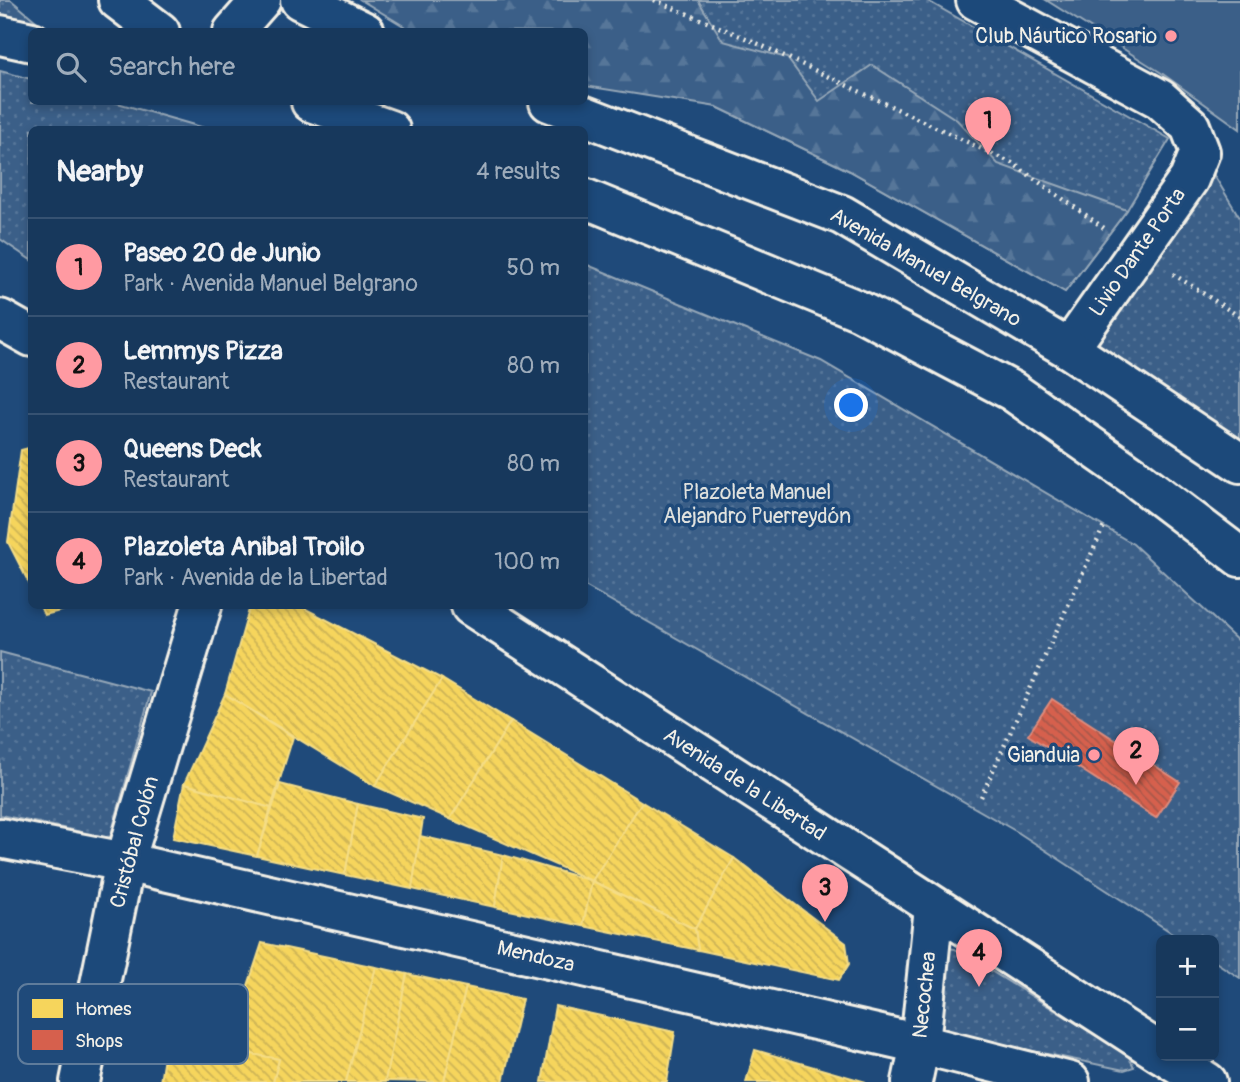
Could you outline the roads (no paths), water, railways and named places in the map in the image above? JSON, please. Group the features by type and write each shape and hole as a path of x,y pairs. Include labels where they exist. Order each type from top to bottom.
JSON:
{"street":[{"path":"118,0 155,28"},
{"path":"236,28 261,0"},
{"path":"300,0 357,28"},
{"name":"Livio Dante Porta","path":"976,0 1160,99 1190,126 1200,152 1189,179 1069,349"},
{"path":"0,35 28,41"},
{"path":"319,105 379,126"},
{"name":"Avenida Manuel Belgrano","path":"557,105 842,215 1069,349 1240,463"},
{"path":"588,200 860,311 1012,391 1132,475 1240,557"},
{"path":"0,319 28,335"},
{"name":"Cristóbal Colón","path":"100,984 125,862 201,609"},
{"name":"Avenida de la Libertad","path":"476,609 1156,1050"},
{"name":"Mendoza","path":"0,838 125,862 920,1044 1070,1082"},
{"name":"Necochea","path":"912,1082 920,1044 934,907"},
{"path":"1174,1061 1207,1082"},
{"name":"Cristóbal Colón","path":"80,1082 84,1064"}],"place":[{"name":"Club Náutico Rosario","path":"1171,36"},
{"name":"Paseo 20 de Junio","path":"988,155"},
{"name":"Gianduia","path":"1094,755"},
{"name":"Lemmys Pizza","path":"1136,785"},
{"name":"Queens Deck","path":"825,922"},
{"name":"Plazoleta Anibal Troilo","path":"979,987"}],"park label":[{"name":"Plazoleta Manuel Alejandro Puerreydón","path":"757,504"}]}
